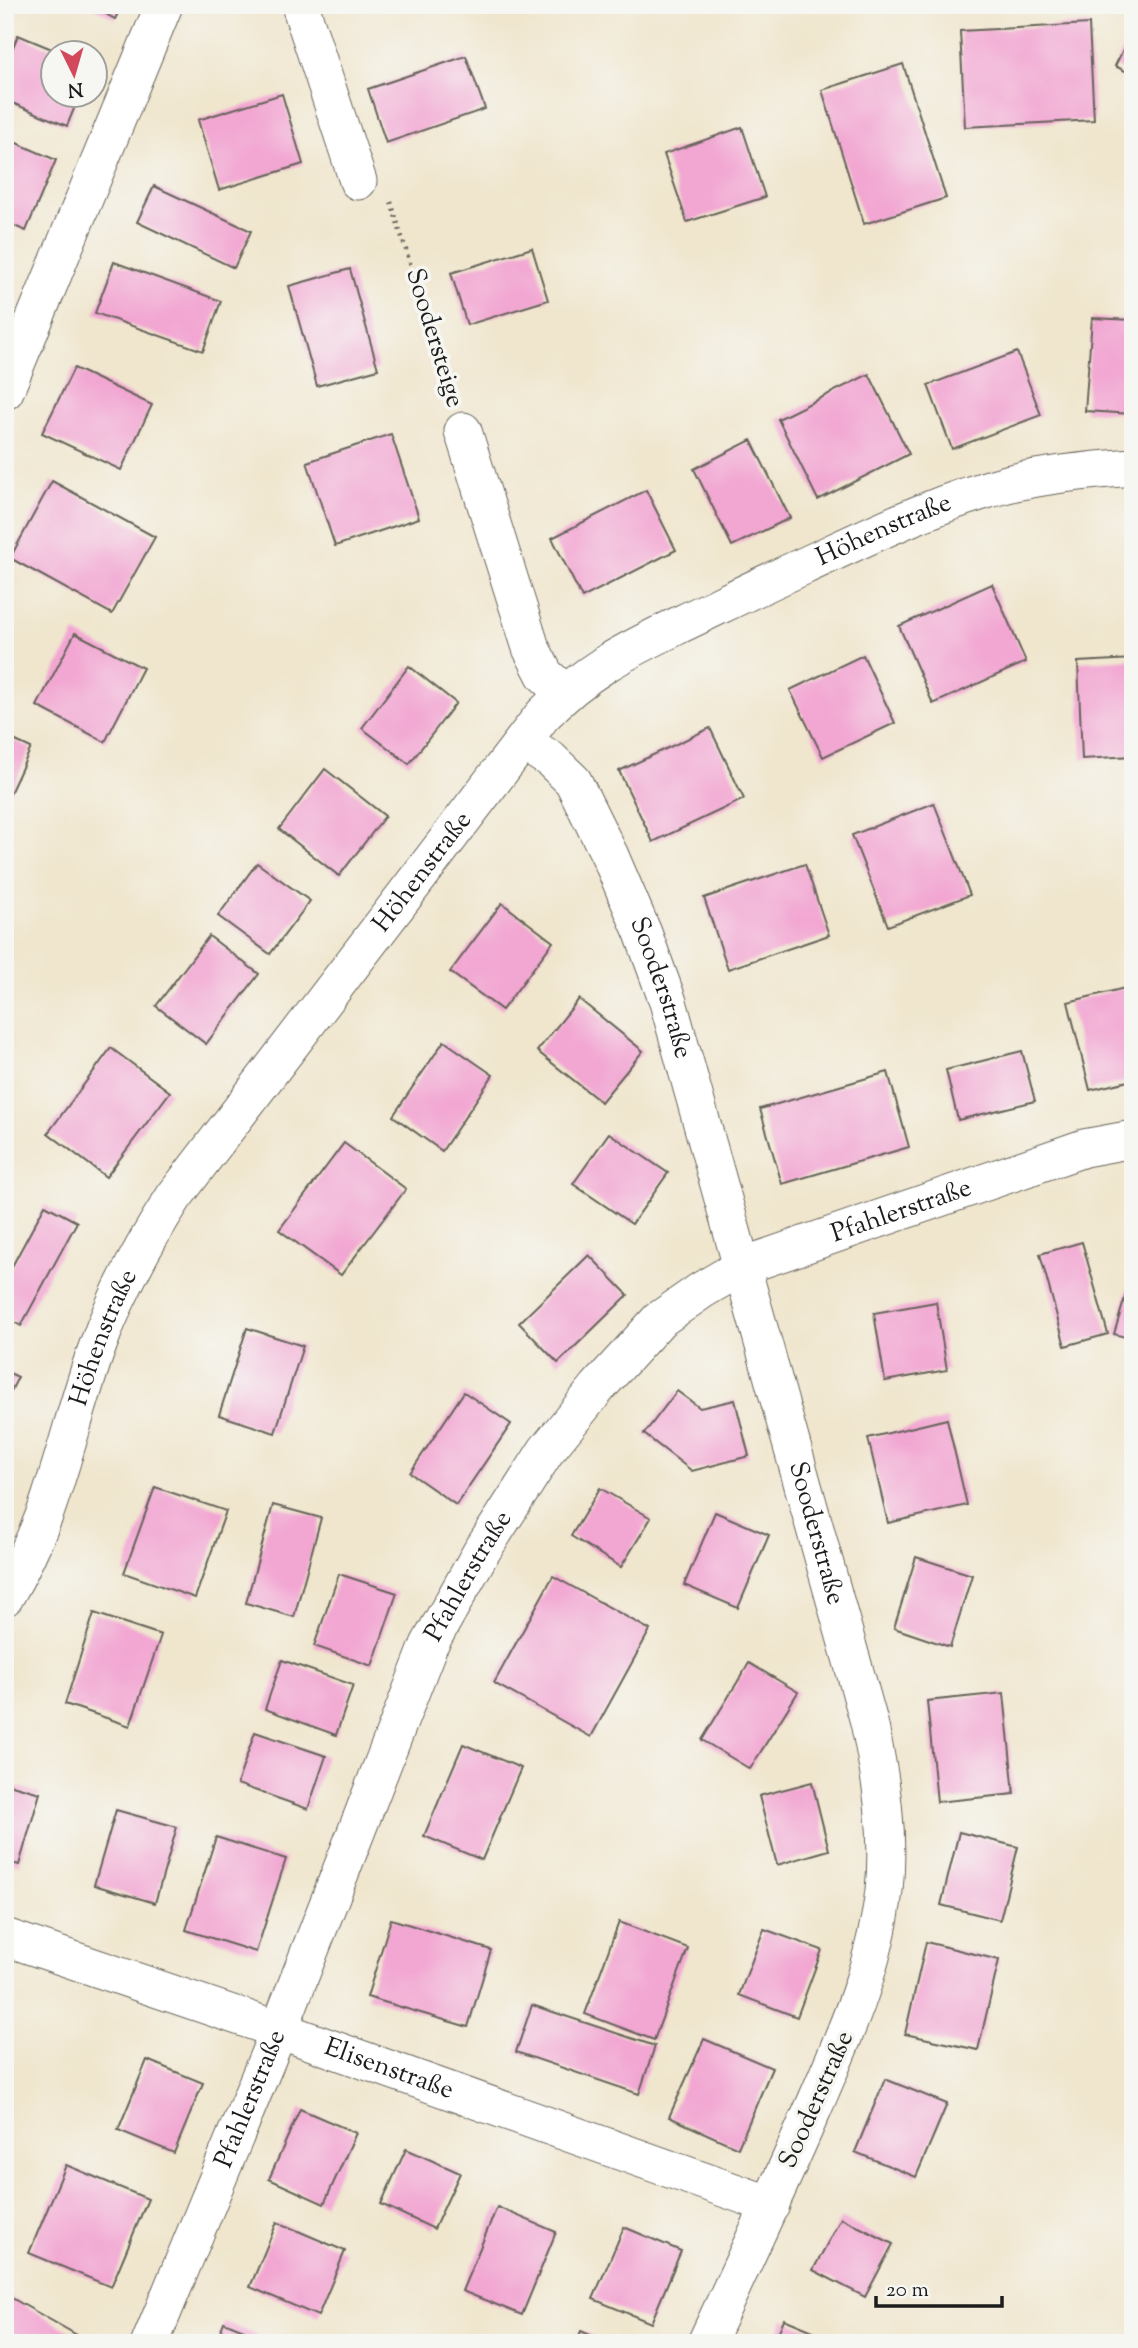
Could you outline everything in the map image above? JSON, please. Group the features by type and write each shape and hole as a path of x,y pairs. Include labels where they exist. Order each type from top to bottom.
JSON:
{"street":[{"path":"5,391 164,5"},
{"path":"300,5 358,181"},
{"name":"Soodersteige","path":"463,431 531,648 545,675 564,692"},
{"name":"Höhenstraße","path":"5,1597 26,1558 44,1515 109,1316 147,1239 183,1186 542,716 564,692 619,655 919,513 1010,484 1071,472 1133,467"},
{"name":"Sooderstraße","path":"523,742 550,759 573,781 610,856 643,933 675,1026 743,1266 869,1722 881,1776 886,1832 884,1888 878,1932 867,1975 853,2018 771,2205 706,2343"},
{"name":"Pfahlerstraße","path":"150,2343 279,2030 429,1645 480,1554 546,1451 598,1387 659,1320 743,1266 1084,1148 1133,1139"},
{"name":"Elisenstraße","path":"5,1937 279,2030 771,2205"}],"path":[{"name":"Soodersteige","path":"358,181 382,174 463,431"}],"building":[{"path":"90,5 122,5 115,19"},
{"path":"1089,24 1094,120 965,127 960,31"},
{"path":"1133,29 1133,75 1115,66"},
{"path":"18,35 38,43 38,108 74,108 67,126 5,100 5,66"},
{"path":"466,56 485,109 386,143 368,89"},
{"path":"903,64 946,198 864,224 822,90"},
{"path":"282,94 303,164 219,190 198,120"},
{"path":"742,127 765,197 687,222 664,154"},
{"path":"5,138 56,160 26,231 5,222"},
{"path":"154,186 251,231 234,268 137,222"},
{"path":"532,248 548,300 467,325 451,273"},
{"path":"114,262 221,301 203,351 95,313"},
{"path":"350,269 378,369 317,386 289,286"},
{"path":"1092,318 1133,320 1133,414 1085,411"},
{"path":"1017,352 1041,415 952,449 928,385"},
{"path":"74,368 152,405 121,470 42,433"},
{"path":"869,374 909,454 818,500 778,419"},
{"path":"391,434 419,518 335,546 307,462"},
{"path":"751,440 790,518 732,546 694,469"},
{"path":"52,481 155,537 112,614 10,558"},
{"path":"646,490 676,550 582,598 552,538"},
{"path":"992,584 1026,662 933,704 899,626"},
{"path":"75,633 143,668 105,742 37,706"},
{"path":"863,655 895,723 823,757 790,690"},
{"path":"1133,659 1133,756 1082,759 1078,662"},
{"path":"409,666 456,703 409,764 362,728"},
{"path":"710,728 744,799 653,842 619,771"},
{"path":"5,736 31,748 5,804"},
{"path":"325,769 385,816 339,876 279,829"},
{"path":"934,803 970,895 888,926 852,835"},
{"path":"257,863 310,901 270,954 218,916"},
{"path":"805,864 829,935 728,969 704,898"},
{"path":"502,903 553,942 502,1010 450,972"},
{"path":"209,936 259,974 206,1044 156,1006"},
{"path":"1133,986 1133,1080 1090,1090 1068,1002"},
{"path":"579,999 643,1051 601,1102 537,1051"},
{"path":"444,1041 493,1075 442,1151 393,1116"},
{"path":"111,1048 170,1092 106,1177 48,1133"},
{"path":"1022,1051 1035,1101 958,1120 946,1070"},
{"path":"888,1072 909,1147 782,1184 760,1109"},
{"path":"609,1133 668,1173 632,1224 573,1184"},
{"path":"344,1143 406,1189 341,1275 279,1230"},
{"path":"45,1205 77,1222 21,1326 5,1317 5,1267 10,1270"},
{"path":"1082,1242 1108,1334 1065,1346 1040,1254"},
{"path":"589,1255 628,1295 558,1363 519,1323"},
{"path":"1133,1271 1133,1339 1114,1334"},
{"path":"936,1302 947,1370 885,1381 874,1313"},
{"path":"247,1328 303,1346 275,1433 219,1415"},
{"path":"5,1371 18,1377 5,1403"},
{"path":"677,1391 700,1408 735,1400 749,1456 692,1471 644,1434"},
{"path":"464,1392 511,1424 456,1505 410,1473"},
{"path":"947,1419 967,1505 888,1523 868,1438"},
{"path":"155,1487 226,1511 195,1598 124,1573"},
{"path":"600,1488 651,1518 621,1567 571,1536"},
{"path":"273,1505 321,1518 294,1617 246,1603"},
{"path":"715,1512 769,1535 738,1608 684,1585"},
{"path":"916,1557 972,1575 950,1647 894,1628"},
{"path":"339,1574 397,1593 372,1666 314,1646"},
{"path":"553,1576 650,1630 591,1737 494,1683"},
{"path":"94,1613 161,1635 130,1726 65,1704"},
{"path":"282,1660 353,1685 336,1735 265,1709"},
{"path":"749,1663 798,1692 750,1769 702,1740"},
{"path":"1004,1693 1014,1794 937,1802 927,1701"},
{"path":"255,1732 326,1756 308,1809 237,1784"},
{"path":"463,1744 521,1768 482,1860 424,1836"},
{"path":"812,1782 829,1850 777,1865 759,1796"},
{"path":"5,1783 40,1793 19,1865 5,1861"},
{"path":"116,1810 177,1827 155,1903 94,1885"},
{"path":"959,1832 1018,1847 1000,1920 941,1905"},
{"path":"216,1837 286,1859 256,1952 186,1930"},
{"path":"391,1919 491,1950 468,2027 367,1997"},
{"path":"619,1922 688,1948 654,2040 585,2014"},
{"path":"764,1929 822,1950 797,2017 739,1995"},
{"path":"926,1942 999,1960 978,2050 905,2034"},
{"path":"532,2005 655,2046 639,2094 516,2052"},
{"path":"704,2039 772,2068 738,2148 669,2117"},
{"path":"147,2060 203,2083 174,2153 118,2130"},
{"path":"885,2079 947,2104 916,2177 855,2152"},
{"path":"300,2109 356,2133 324,2204 269,2179"},
{"path":"406,2149 460,2173 434,2229 381,2204"},
{"path":"66,2165 148,2199 111,2287 29,2253"},
{"path":"497,2207 556,2232 522,2315 462,2291"},
{"path":"841,2218 893,2244 865,2297 813,2270"},
{"path":"277,2222 345,2251 318,2316 250,2287"},
{"path":"624,2227 681,2251 651,2323 593,2299"},
{"path":"10,2297 91,2343 5,2343 5,2305"},
{"path":"784,2319 842,2343 774,2343"},
{"path":"224,2322 276,2343 216,2343"},
{"path":"581,2331 608,2343 576,2343"}]}
